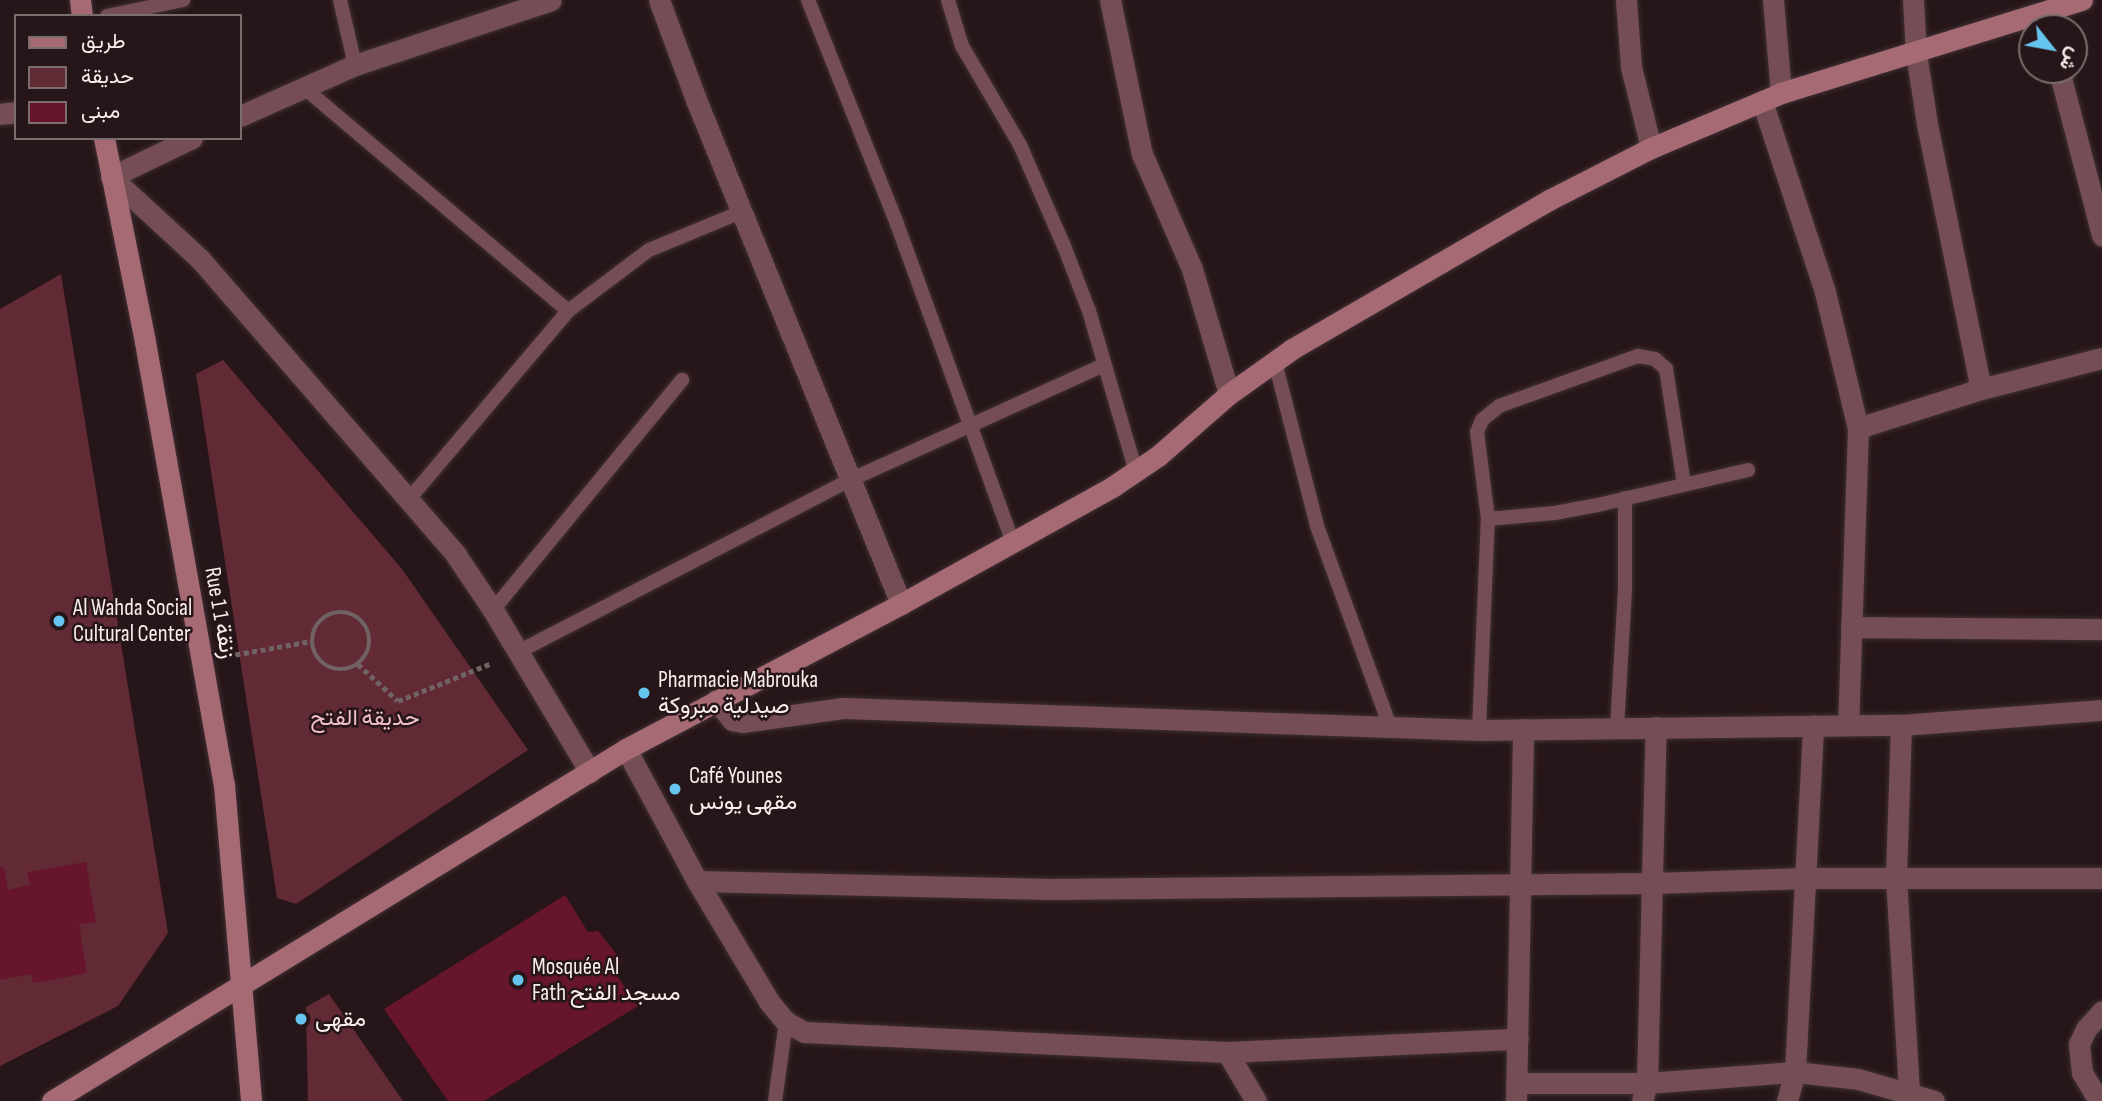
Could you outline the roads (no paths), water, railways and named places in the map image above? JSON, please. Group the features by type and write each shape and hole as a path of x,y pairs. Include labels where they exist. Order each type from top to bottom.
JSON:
{"street":[{"path":"242,115 302,86 355,65 551,0"},
{"path":"659,0 741,212 901,604"},
{"path":"1111,0 1142,155 1192,269 1229,394"},
{"path":"1626,0 1631,67 1651,148"},
{"path":"1773,0 1771,97 1825,292 1858,428 1848,725"},
{"path":"1913,0 1916,53 1981,389"},
{"path":"2055,14 2075,1"},
{"path":"52,1101 626,749 901,604 1136,472 1229,394 1275,362 1363,306 1549,200 1651,148 1771,97 1916,53 2018,27"},
{"path":"2063,84 2102,235"},
{"name":"Rue 1 زنقة 1","path":"104,140 145,342 224,785 251,1101"},
{"path":"188,140 111,177 200,260 410,498 456,555 493,610 590,772"},
{"path":"1858,428 1981,389 2102,358"},
{"path":"1851,627 2102,629"},
{"path":"716,700 732,720 743,722 843,708 1479,730 1901,725 2102,710"},
{"path":"1787,1101 1796,1072 1813,725"},
{"path":"1523,729 1517,1092 1645,1092 1796,1072 1858,1079 1922,1098 1896,878 1901,725"},
{"path":"1645,1092 1656,727"},
{"path":"626,749 696,881 770,1003 786,1022 804,1032 864,1037 1227,1052 1518,1039"},
{"path":"696,881 1050,889 1653,883 1806,877 2102,878"},
{"path":"2099,1101 2082,1073 2079,1044 2085,1030 2102,1011"},
{"path":"1227,1052 1256,1101"}],"lane":[{"path":"116,14 183,0"},
{"path":"340,0 355,65"},
{"path":"807,0 897,224 1013,543"},
{"path":"948,0 962,46 1020,145 1064,246 1089,311 1136,472"},
{"path":"302,86 568,311"},
{"path":"410,498 568,311 649,250 741,212"},
{"path":"1479,730 1488,519 1477,432 1482,420 1499,406 1638,356 1655,359 1666,369 1684,484"},
{"path":"1275,362 1317,526 1390,727"},
{"path":"518,652 850,480 1103,365"},
{"path":"493,610 682,380"},
{"path":"1488,519 1555,513 1748,470"},
{"path":"1617,728 1625,587 1625,498"},
{"path":"775,1101 786,1022"}],"place":[{"name":"Al Wahda Social Cultural Center","path":"59,621"},
{"name":"Pharmacie Mabrouka صيدلية مبروكة","path":"644,693"},
{"name":"Café Younes مقهى يونس","path":"675,789"},
{"name":"Mosquée Al Fath مسجد الفتح","path":"518,980"},
{"name":"مقهى","path":"301,1019"}],"park label":[{"name":"حديقة الفتح","path":"365,718"}]}
